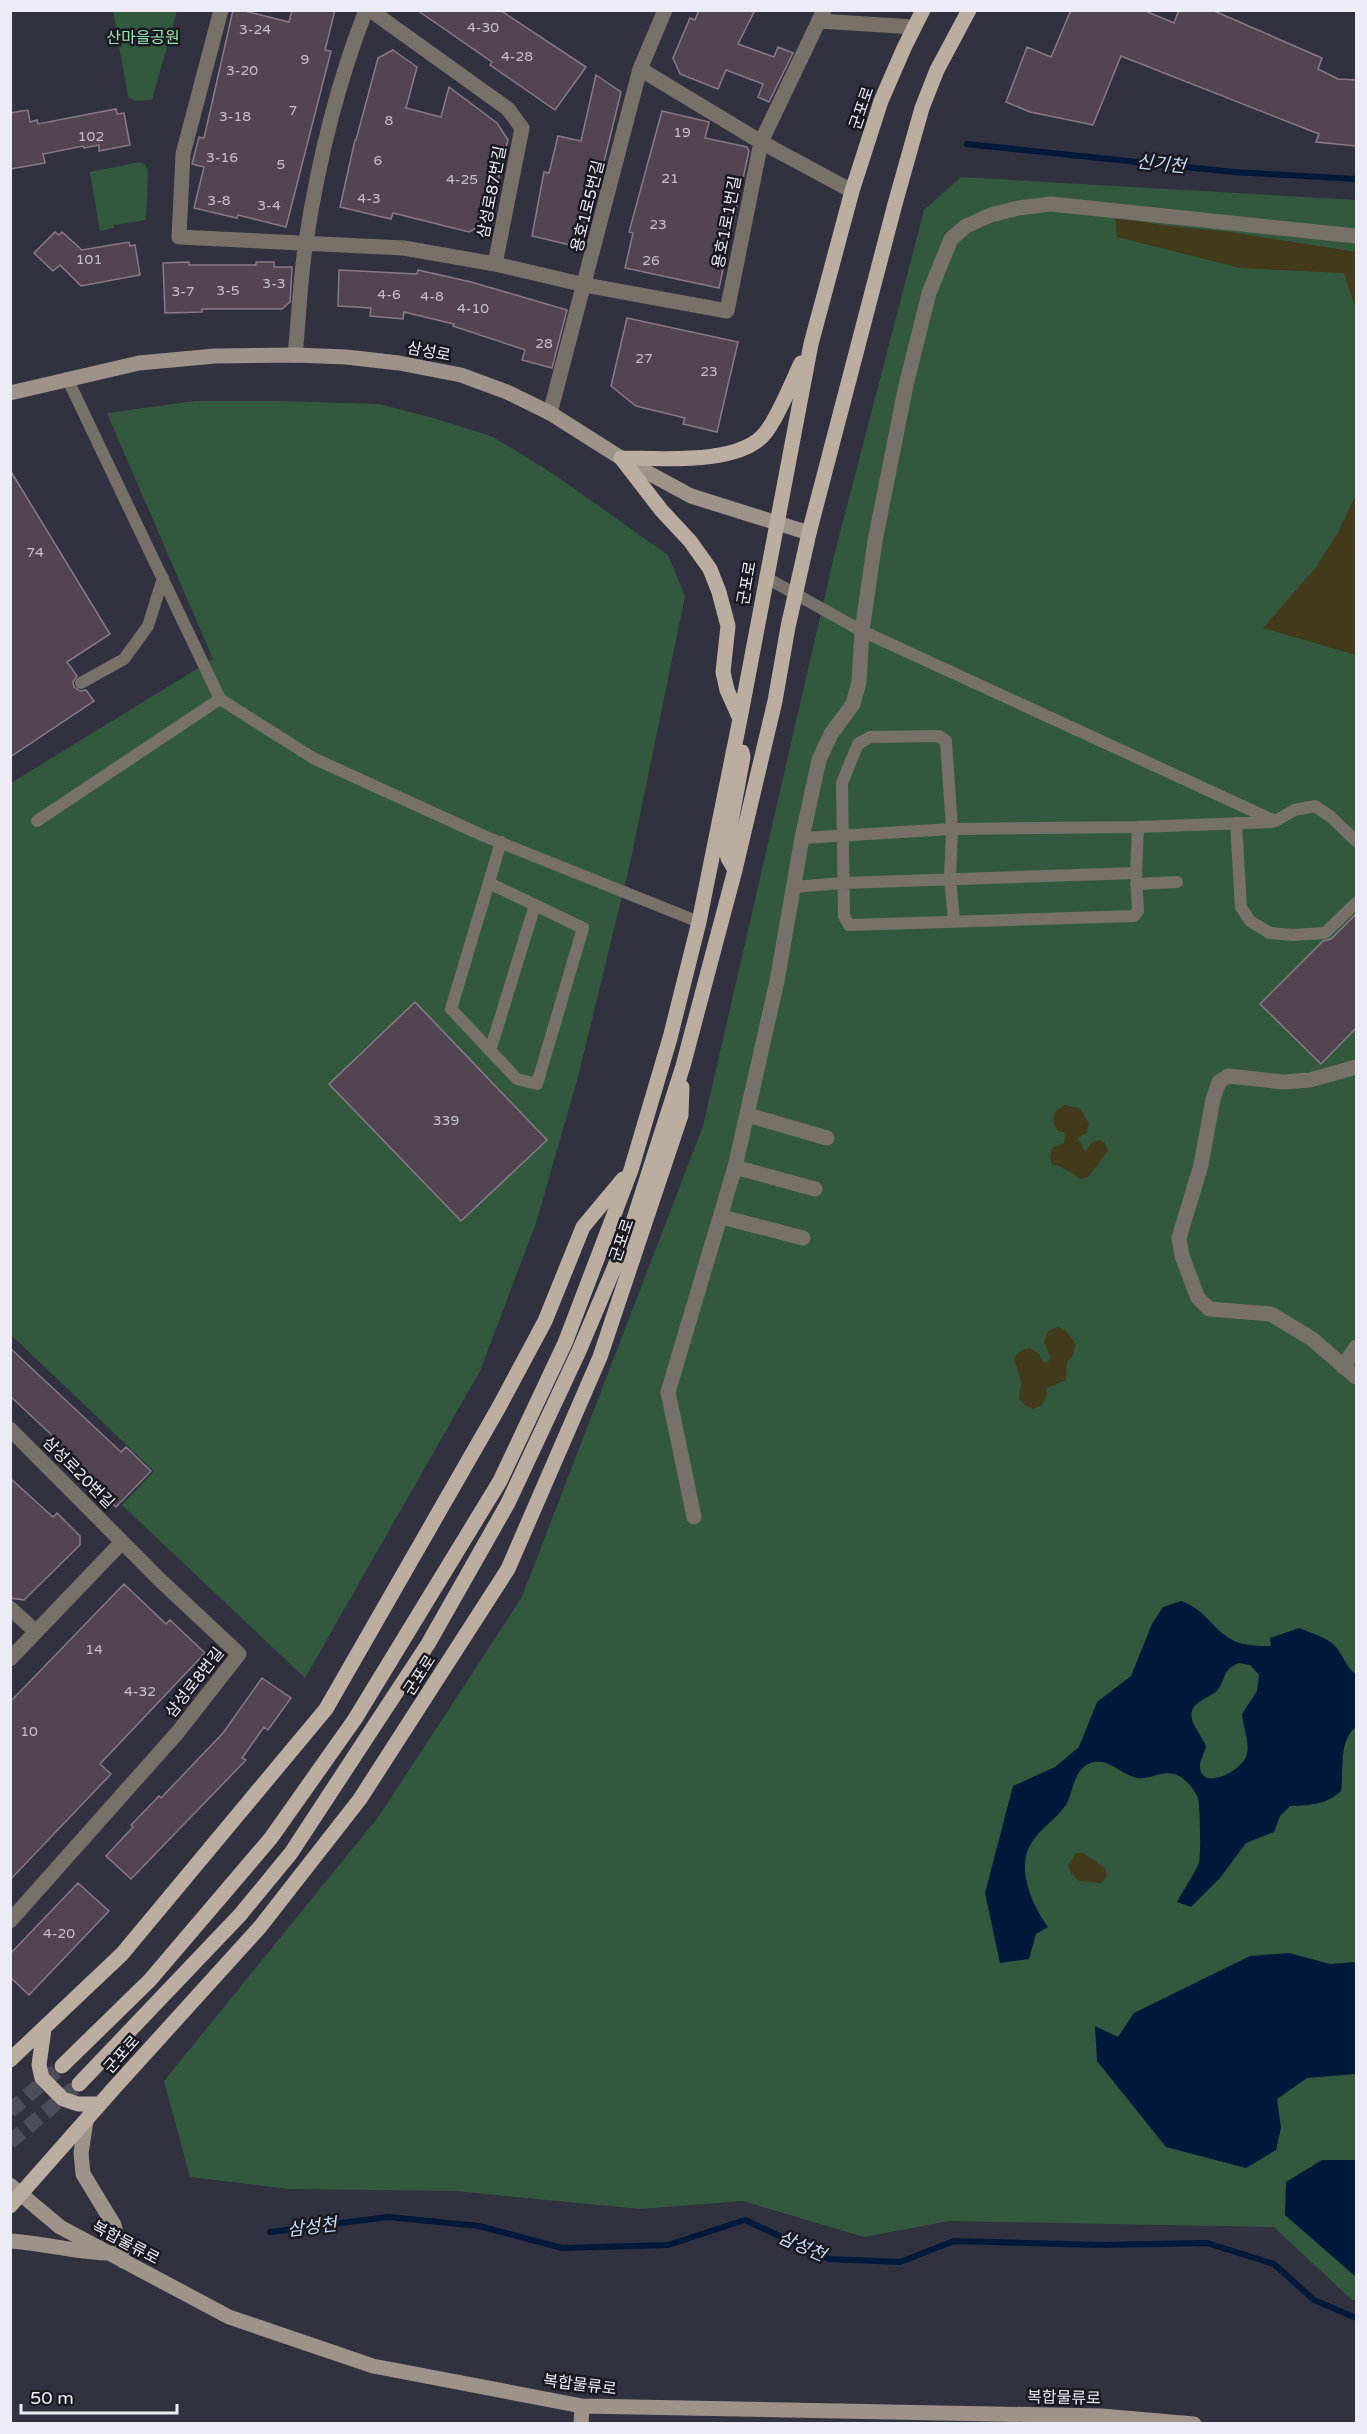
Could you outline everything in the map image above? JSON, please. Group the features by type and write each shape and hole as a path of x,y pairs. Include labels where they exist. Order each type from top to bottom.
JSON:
{"main road":[{"name":"군포로","path":"62,2066 150,1980 272,1838 355,1719 500,1482 565,1343 631,1170 670,1038 699,922 811,344 852,191 881,101 923,10"},
{"name":"군포로","path":"79,2084 240,1916 291,1853 422,1654 445,1614 508,1503 579,1351 631,1228 683,1066 735,870 775,700 788,627 798,593 809,533 855,354 922,108 937,70 969,10"},
{"path":"621,458 708,458 729,454 752,444 766,433 811,344"},
{"name":"삼성로","path":"10,393 139,363 215,356 296,355 346,357 399,363 461,375 507,392 550,413 621,458 692,496 809,533"},
{"path":"621,458 662,511 690,541 710,569 728,626 723,672 727,690 740,719"},
{"path":"733,752 742,752 743,757 726,848 728,858 735,870"},
{"name":"군포로","path":"14,2196 86,2121 260,1927 360,1799 508,1569 600,1357 681,1115 683,1066"},
{"name":"군포로","path":"10,2060 122,1954 326,1709 540,1331 582,1227 631,1170"},
{"path":"44,2029 39,2065 42,2078 63,2099 78,2104 100,2104"},
{"path":"86,2121 81,2153 83,2174 114,2225 123,2261"},
{"name":"복합물류로","path":"14,2196 60,2227 229,2317 373,2366 582,2406 1102,2416 1194,2424"},
{"path":"10,2241 30,2242 78,2252 109,2253"},
{"path":"581,2424 582,2406"}],"street":[{"name":"삼성로87번길","path":"221,10 183,154 179,237 306,242 404,248 495,264 522,128 508,109 368,10 349,54 322,158 306,242 296,355"},
{"name":"용호1로5번길","path":"550,413 640,69 665,10"},
{"path":"821,16 914,27"},
{"name":"용호1로1번길","path":"585,285 727,311 761,142 821,16"},
{"path":"640,69 761,142 852,191"},
{"path":"694,1517 668,1392 722,1216 748,1115 777,981 802,838 823,748 853,704 859,682 862,631 875,541 906,385 929,292 951,239 966,226 991,215 1051,204 1356,236"},
{"path":"495,264 585,285"},
{"path":"1356,1067 1310,1080 1283,1082 1228,1076 1219,1082 1213,1099 1195,1187 1179,1238 1182,1256 1198,1298 1209,1309 1271,1314 1312,1340 1356,1377"},
{"path":"748,1115 827,1138"},
{"path":"735,1167 815,1189"},
{"path":"722,1216 803,1238"},
{"path":"1343,1366 1356,1347"},
{"name":"삼성로20번길","path":"10,1429 122,1542"},
{"path":"10,1659 122,1542"},
{"name":"삼성로8번길","path":"10,1921 178,1732 239,1654 122,1542"},
{"path":"10,1608 36,1632"}],"lane":[{"path":"67,378 220,699 313,758 501,842 699,922"},
{"path":"765,577 798,593 862,631 1275,821"},
{"path":"81,683 124,659 148,626 163,578"},
{"path":"37,821 220,699"},
{"path":"954,920 950,879 952,829 946,741 939,736 870,737 858,744 842,783 844,916 849,925 1134,916 1138,911 1137,827"},
{"path":"802,838 952,829 1137,827 1275,821 1295,810 1315,806 1331,817 1356,841"},
{"path":"1236,823 1241,907 1250,921 1270,933 1293,935 1325,933 1356,903"},
{"path":"489,883 582,928 537,1084 517,1079 451,1010 501,842"},
{"path":"793,887 950,879 1136,878 1177,882"},
{"path":"490,1051 535,905"}],"green space":[{"name":"산마을공원","path":"113,11 177,11 152,100 135,101 128,97"},
{"path":"140,162 145,164 148,170 146,220 114,225 114,228 100,231 90,172"},
{"path":"961,177 1356,200 1356,2300 1352,2300 1274,2227 949,2221 864,2237 743,2201 640,2209 455,2191 290,2189 190,2177 164,2081 379,1816 522,1597 703,1126 835,552 924,210"},
{"path":"195,401 379,404 493,437 552,473 668,555 685,596 631,859 578,1077 536,1223 480,1371 305,1678 122,1505 154,1471 11,1335 11,783 213,659 107,413"}],"sand":[{"path":"1115,217 1356,252 1356,309 1344,273 1240,268 1117,237"},
{"path":"1356,494 1356,655 1263,628 1316,567 1338,533"},
{"path":"1065,1105 1079,1108 1089,1123 1087,1132 1078,1138 1084,1150 1086,1151 1092,1142 1100,1140 1105,1143 1108,1151 1088,1177 1081,1179 1052,1164 1050,1157 1052,1148 1064,1143 1065,1133 1057,1130 1053,1121 1055,1112"},
{"path":"1058,1327 1066,1332 1076,1344 1072,1357 1067,1362 1066,1380 1047,1388 1047,1395 1042,1405 1033,1409 1019,1399 1021,1384 1015,1358 1022,1350 1030,1348 1039,1354 1043,1363 1048,1362 1050,1357 1044,1341 1048,1331"},
{"path":"1076,1853 1083,1853 1105,1868 1107,1877 1101,1883 1079,1881 1071,1873 1068,1865"}],"water":[{"path":"1181,1601 1202,1613 1234,1641 1244,1644 1271,1646 1270,1638 1299,1628 1335,1646 1356,1674 1356,1727 1346,1740 1344,1748 1341,1791 1324,1802 1290,1806 1280,1816 1274,1832 1246,1843 1220,1878 1191,1907 1177,1902 1200,1858 1199,1802 1192,1788 1172,1773 1137,1778 1104,1762 1085,1766 1077,1775 1066,1805 1036,1837 1027,1852 1025,1874 1031,1897 1048,1927 1036,1934 1029,1959 1000,1963 985,1893 1013,1786 1055,1767 1079,1747 1097,1702 1131,1676 1152,1624 1163,1607","holes":["1238,1663 1250,1665 1259,1675 1257,1691 1242,1714 1247,1741 1246,1757 1236,1769 1228,1774 1220,1777 1205,1777 1201,1772 1200,1764 1206,1746 1191,1716 1192,1710 1196,1704 1218,1690 1229,1669"]},
{"path":"1289,1953 1330,1964 1356,1962 1356,2074 1307,2078 1277,2099 1281,2128 1276,2150 1246,2168 1166,2147 1097,2061 1095,2026 1118,2037 1134,2013 1250,1956"},
{"path":"1322,2160 1356,2160 1356,2277 1285,2215 1286,2182"}],"building":[{"path":"233,10 289,22 292,10 335,10 325,50 331,51 286,227 238,215 237,218 194,208 204,167 192,164 199,137 204,138"},
{"path":"417,10 500,10 586,67 555,110 490,65 492,62"},
{"path":"699,10 755,10 738,44 774,57 778,47 793,53 769,102 758,97 763,84 726,70 718,89 680,74 673,58 690,18 695,20"},
{"path":"1071,10 1143,10 1174,23 1179,10 1212,10 1322,58 1318,69 1338,79 1356,80 1356,146 1316,142 1319,134 1121,56 1093,125 1030,112 1006,102 1027,47 1051,57"},
{"path":"393,50 417,67 406,108 441,117 449,87 497,123 508,140 488,222 469,232 393,213 391,219 340,207 355,140 378,58"},
{"path":"596,75 621,92 583,248 532,236 544,172 549,173 558,136 581,141"},
{"path":"116,109 117,114 124,113 130,145 99,151 99,145 84,148 83,146 43,154 45,163 10,169 10,113 28,110 30,122 37,120 38,124"},
{"path":"662,111 709,122 705,138 747,147 749,151 719,288 625,268 633,233 629,232"},
{"path":"55,232 59,235 62,232 82,250 129,242 130,246 135,245 140,275 81,286 60,265 53,271 34,253"},
{"path":"189,262 189,265 256,265 256,262 274,262 274,267 292,267 290,302 282,309 202,309 202,312 165,313 163,263"},
{"path":"339,270 417,274 418,270 471,282 567,310 552,368 522,360 525,350 453,326 454,324 404,312 403,319 370,316 371,308 338,306"},
{"path":"627,318 738,342 717,432 683,424 685,418 636,406 611,386"},
{"path":"10,470 110,634 67,662 77,676 73,682 74,687 80,691 86,690 94,701 10,757"},
{"path":"1356,914 1356,1028 1321,1064 1260,1004 1323,941 1331,939"},
{"path":"415,1002 547,1140 461,1221 329,1084"},
{"path":"10,1348 121,1452 126,1447 151,1471 116,1507 91,1484 93,1481 53,1444 57,1440 10,1396"},
{"path":"10,1478 53,1517 57,1513 80,1536 80,1545 24,1600 10,1598"},
{"path":"124,1584 166,1624 170,1620 205,1653 100,1764 111,1774 10,1880 10,1702"},
{"path":"262,1678 291,1698 268,1730 264,1727 242,1758 246,1760 131,1879 106,1856 133,1827 131,1825 159,1796 161,1798 223,1733"},
{"path":"78,1883 109,1911 29,1995 10,1977 10,1954"}],"waterway":[{"name":"신기천","path":"967,144 1233,172 1356,179"},
{"name":"삼성천","path":"270,2232 388,2217 479,2226 562,2248 668,2245 745,2220 829,2259 900,2262 954,2241 1101,2245 1207,2243 1274,2264 1314,2300 1356,2318"}],"tunnel":[{"path":"10,2111 62,2066"},
{"path":"10,2142 79,2084"}]}
